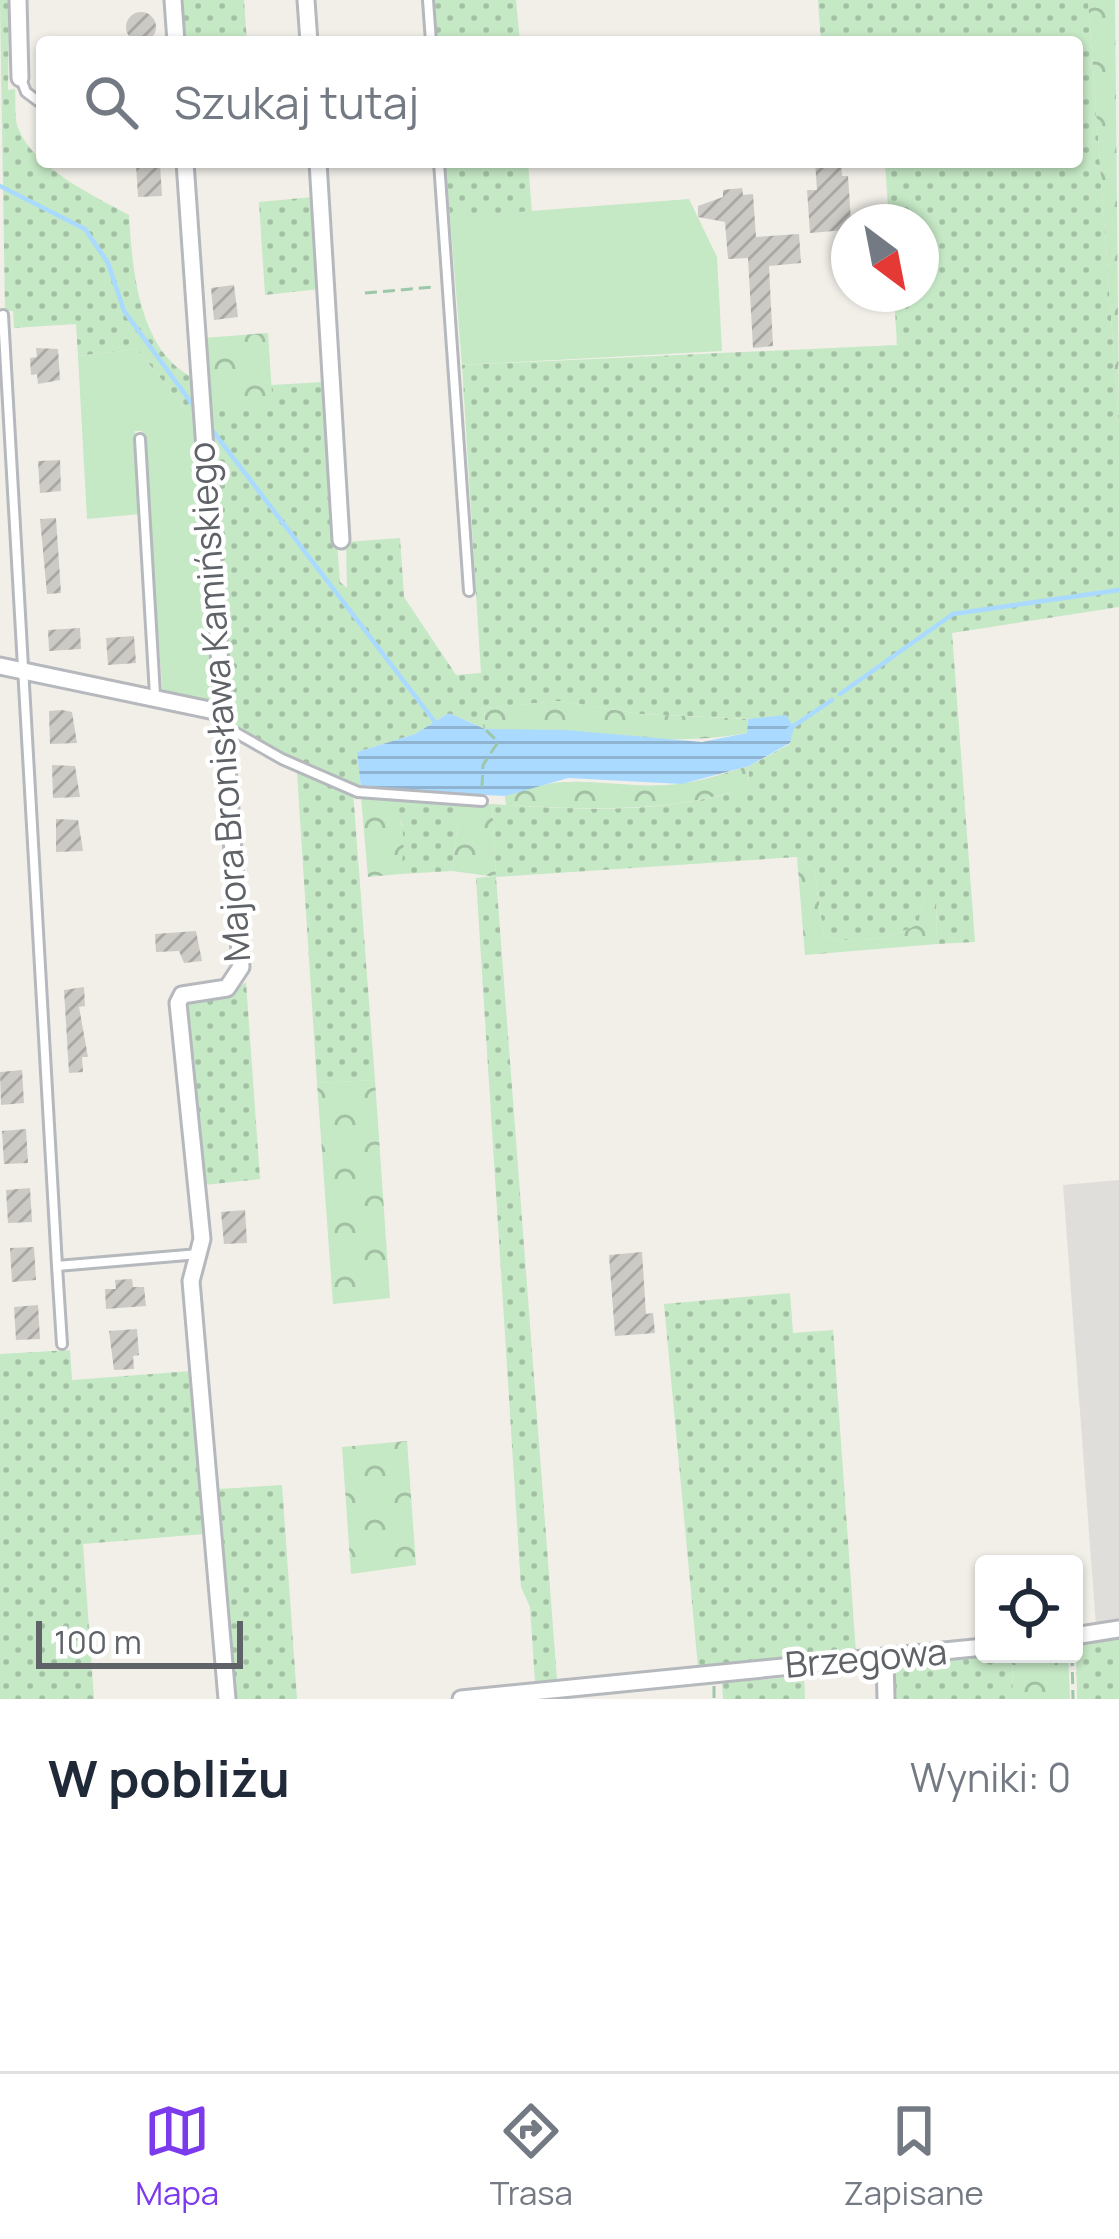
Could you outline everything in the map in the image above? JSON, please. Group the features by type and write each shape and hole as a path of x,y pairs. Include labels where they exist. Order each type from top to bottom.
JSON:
{"street":[{"path":"18,0 20,78"},
{"path":"173,0 176,36"},
{"path":"306,0 309,36"},
{"name":"Majora Bronisława Kamińskiego","path":"185,168 241,967 227,988 182,995 178,1003 201,1253 191,1281 227,1699"},
{"path":"318,168 341,540"},
{"path":"0,667 155,699 224,720"},
{"path":"1083,1635 1119,1629"},
{"name":"Brzegowa","path":"461,1699 975,1648"},
{"path":"885,1658 886,1699"}],"lane":[{"path":"428,0 431,36"},
{"path":"20,78 36,100"},
{"path":"440,168 469,591"},
{"path":"3,316 62,1344"},
{"path":"140,439 155,699"},
{"path":"224,720 282,760 358,792 482,801"},
{"path":"57,1266 201,1253"}],"path":[{"path":"365,293 448,286"},
{"path":"482,801 484,765 498,742 485,729"},
{"path":"1072,1663 1073,1699"}],"shaded area":[{"path":"1119,1180 1119,1622 1096,1626 1063,1185"}],"green space":[{"path":"0,0 9,0 8,90 15,89 18,128 36,155 36,168 51,168 129,215 142,308 162,351 197,379 197,424 137,349 78,356 76,324 14,328 13,311 5,311"},
{"path":"182,0 244,0 247,36 185,36"},
{"path":"433,0 516,0 519,36 436,36"},
{"path":"818,0 1088,0 1119,425 1119,607 952,633 975,942 937,944 936,895 925,896 918,924 909,929 858,940 824,937 814,869 797,857 496,877 557,1680 535,1682 530,1607 521,1587 476,878 496,876 492,804 589,809 654,806 748,787 749,766 790,744 785,716 774,720 640,714 560,701 484,708 485,729 449,713 415,734 357,752 361,788 296,762 228,723 206,410 272,410 271,385 325,382 340,582 347,588 346,542 400,538 404,597 456,675 481,673 462,365 897,345 895,312 939,312 939,204 888,204 885,168 1083,168 1083,36 821,36"},
{"path":"1088,0 1115,0 1119,425"},
{"path":"446,168 528,168 532,213 450,217"},
{"path":"313,197 319,289 265,295 259,202"},
{"path":"689,199 717,257 722,351 462,365 450,217"},
{"path":"268,333 273,410 206,410 203,338"},
{"path":"137,349 197,424 217,698 206,705 163,696 142,431 135,431 140,514 87,519 78,356"},
{"path":"560,701 640,714 748,719 747,733 650,739 485,729 484,708"},
{"path":"749,766 748,787 689,801 598,808 506,805 505,796 552,783 661,785"},
{"path":"297,772 353,792 375,1080 317,1083"},
{"path":"361,797 390,801 396,810 403,836 400,874 368,877"},
{"path":"390,801 472,804 458,821 452,871 400,874 402,824"},
{"path":"472,804 492,804 496,877 452,871 458,821"},
{"path":"797,857 814,869 824,937 858,940 909,929 918,924 925,896 931,891 936,895 937,944 805,955"},
{"path":"246,982 260,1179 204,1185 185,1051 186,1005"},
{"path":"375,1080 390,1298 333,1304 317,1083"},
{"path":"790,1293 793,1333 833,1330 856,1653 698,1667 664,1304"},
{"path":"70,1350 72,1380 191,1371 204,1534 83,1544 94,1699 0,1699 0,1354"},
{"path":"407,1441 416,1565 351,1574 342,1447"},
{"path":"282,1485 297,1699 233,1699 218,1489"},
{"path":"1119,1638 1119,1699 1077,1699 1076,1663 1083,1663 1083,1643"},
{"path":"975,1656 975,1663 1012,1663 1013,1699 892,1699 890,1662"},
{"path":"1012,1663 1068,1663 1070,1699 1013,1699"},
{"path":"804,1676 805,1699 723,1699 722,1683"}],"water":[{"path":"449,713 485,729 567,730 702,742 747,733 748,719 786,715 794,727 790,743 749,766 682,784 568,778 505,796 361,788 357,752 415,734"}],"building":[{"path":"135,13 147,13 155,21 153,36 127,33 127,21"},
{"path":"136,168 160,168 162,196 138,197"},
{"path":"815,168 841,168 842,176 848,176 850,204 831,204 831,231 810,233 807,190 817,190"},
{"path":"742,188 743,195 753,194 756,237 799,234 801,263 769,266 773,346 753,348 748,258 728,259 725,222 698,217 698,206 723,197 723,190"},
{"path":"234,285 238,317 214,320 211,288"},
{"path":"36,348 58,349 60,380 38,384 37,374 31,375 30,358 37,357"},
{"path":"60,460 61,491 40,493 38,461"},
{"path":"56,518 61,593 47,594 40,519"},
{"path":"80,628 81,649 49,651 48,630"},
{"path":"134,636 136,663 108,665 106,638"},
{"path":"49,711 72,712 77,743 50,744"},
{"path":"52,765 75,766 80,797 53,798"},
{"path":"56,819 78,820 83,851 56,852"},
{"path":"196,931 202,961 184,963 179,951 156,952 155,934"},
{"path":"84,987 85,1006 79,1007 88,1057 82,1057 83,1072 69,1073 64,990"},
{"path":"22,1070 24,1103 1,1105 0,1072"},
{"path":"26,1129 28,1163 4,1164 2,1131"},
{"path":"30,1188 32,1222 8,1223 6,1190"},
{"path":"245,1210 247,1243 224,1244 221,1212"},
{"path":"34,1247 36,1280 12,1282 10,1248"},
{"path":"642,1252 646,1314 653,1313 655,1333 615,1336 609,1255"},
{"path":"132,1279 133,1287 144,1287 146,1306 106,1309 105,1289 116,1289 115,1280"},
{"path":"38,1305 40,1339 16,1340 14,1307"},
{"path":"137,1329 139,1355 133,1356 134,1369 114,1370 109,1331"}],"waterway":[{"path":"0,186 85,229 108,263 124,311 198,412"},
{"path":"209,426 435,722"},
{"path":"840,694 953,614 1119,590"},
{"path":"789,729 832,700"}]}
